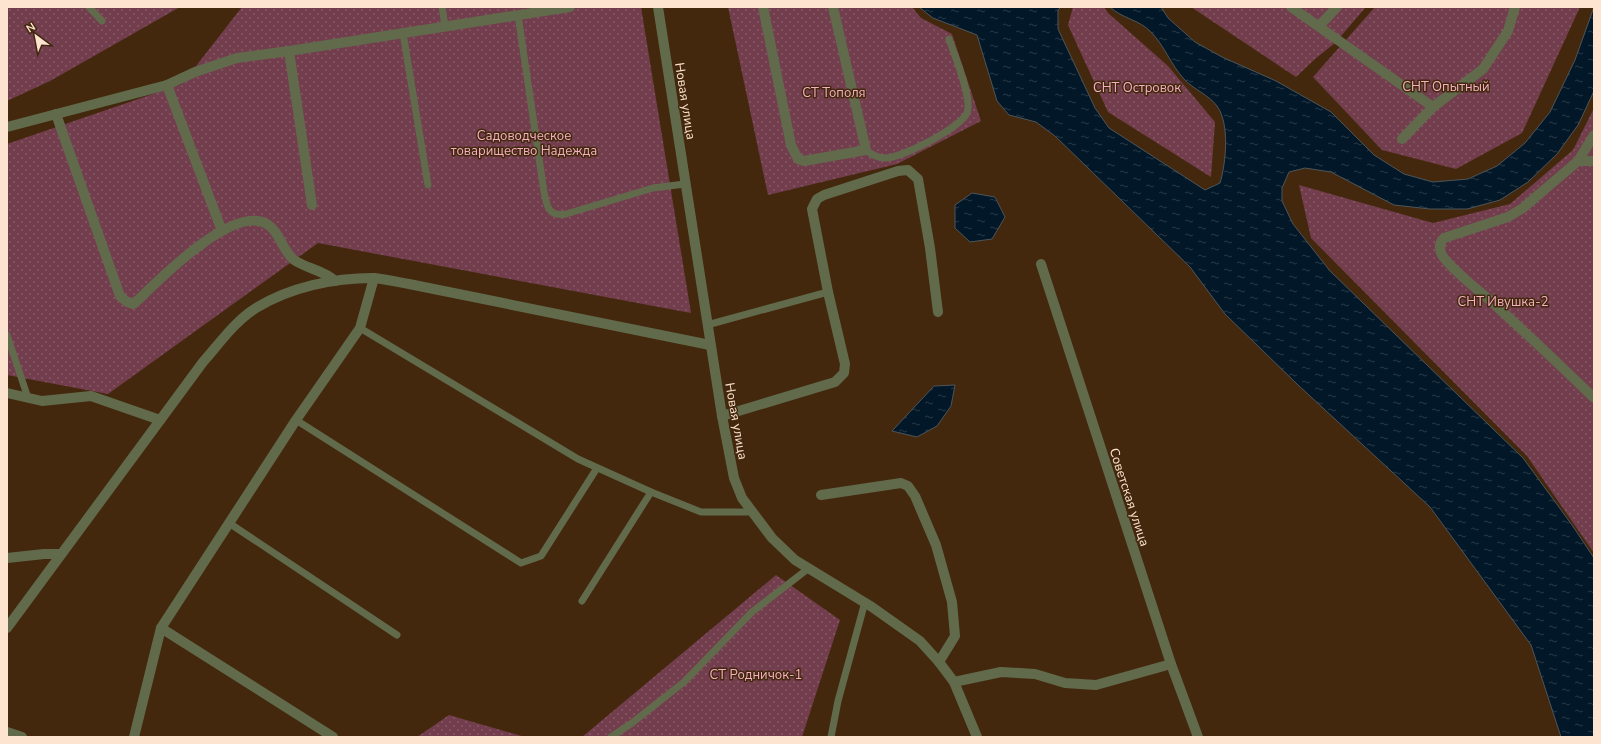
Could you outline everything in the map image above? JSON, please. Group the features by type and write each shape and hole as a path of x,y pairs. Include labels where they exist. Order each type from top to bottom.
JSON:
{"street":[{"path":"7,127 167,85 195,72 237,58 289,52 570,7"},
{"name":"Новая улица","path":"658,7 722,416 734,478 742,498 772,538 795,560 865,602 920,641 940,662 954,682 977,737"},
{"path":"763,7 791,144 798,159 804,161 866,150 833,7"},
{"path":"1291,7 1433,107"},
{"path":"1319,26 1337,7"},
{"path":"1402,139 1433,107 1483,69 1508,31 1515,7"},
{"path":"289,52 312,204"},
{"path":"167,85 222,231"},
{"path":"56,114 120,296 126,302 133,304 188,253 222,231 239,223 251,220 266,223 275,232 286,252 303,266 323,273 335,280"},
{"path":"1594,135 1578,161 1523,208 1508,217 1444,238 1441,241 1440,248 1442,255 1452,267 1520,328 1594,398"},
{"path":"1578,161 1594,161"},
{"path":"722,416 835,382 844,373 845,364 828,292 812,209 817,199 824,195 898,171 908,170 918,179 930,248 938,312"},
{"name":"Советская улица","path":"1041,264 1171,664 1198,737"},
{"path":"134,737 161,628 296,420 360,328 374,278"},
{"path":"7,628 203,362 235,325 256,308 291,292 335,280 374,278 710,345"},
{"path":"7,393 42,401 91,396 160,420"},
{"path":"821,495 901,483 908,486 915,496 936,545 952,602 955,636 940,662"},
{"path":"7,558 61,554"},
{"path":"161,628 333,737"},
{"path":"954,682 1001,672 1035,674 1066,683 1096,685 1171,664"},
{"path":"7,732 22,737"}],"lane":[{"path":"89,7 102,21"},
{"path":"442,7 445,26"},
{"path":"518,15 546,205 551,212 557,215 566,214 653,188 686,184"},
{"path":"403,33 428,185"},
{"path":"866,150 875,157 887,158 904,154 956,126 967,113 968,96 949,39"},
{"path":"707,325 828,292"},
{"path":"360,328 578,459 597,468 701,512 753,512"},
{"path":"7,335 28,398"},
{"path":"296,420 521,563 541,556 597,468"},
{"path":"582,601 651,492"},
{"path":"229,523 397,635"},
{"path":"611,737 632,723 684,682 752,612 809,568"},
{"path":"831,737 838,701 865,602"}],"green space":[{"path":"7,7 180,7 50,81 7,101"},
{"name":"Садоводческое товарищество Надежда","path":"242,7 641,7 691,313 318,243 108,394 7,375 7,144 182,84"},
{"name":"СТ Тополя","path":"728,7 912,7 921,18 952,34 981,121 897,164 768,195"},
{"name":"СНТ Островок","path":"1073,7 1104,7 1108,13 1168,66 1215,122 1211,177 1108,112 1068,25"},
{"path":"1191,7 1366,7 1335,43 1296,77"},
{"name":"СНТ Опытный","path":"1375,7 1580,7 1522,133 1456,169 1382,150 1313,77"},
{"name":"СНТ Ивушка-2","path":"1594,108 1594,553 1527,456 1311,238 1299,185 1433,223 1510,204 1573,150"},
{"name":"СТ Родничок-1","path":"776,575 840,620 802,737 582,737"},
{"path":"449,715 525,737 417,737"}],"water":[{"path":"919,7 1061,7 1058,10 1058,29 1095,108 1109,128 1205,190 1220,183 1224,165 1226,144 1224,123 1217,106 1184,79 1175,68 1156,37 1147,28 1114,11 1110,7 1161,7 1168,18 1195,42 1222,57 1276,81 1331,112 1374,155 1404,174 1433,182 1468,179 1497,166 1525,143 1550,112 1575,60 1594,7 1594,91 1578,125 1557,154 1528,182 1500,200 1467,209 1430,209 1394,205 1331,172 1305,168 1289,172 1282,188 1282,201 1293,224 1330,271 1523,458 1594,558 1594,737 1561,737 1531,645 1430,507 1297,384 1225,314 1190,267 1055,136 1036,122 1009,115 997,101 977,35 933,18"},
{"path":"972,193 995,197 1005,217 992,239 970,242 955,228 955,205"},
{"path":"955,385 951,406 937,426 917,437 892,431 934,386"}]}
